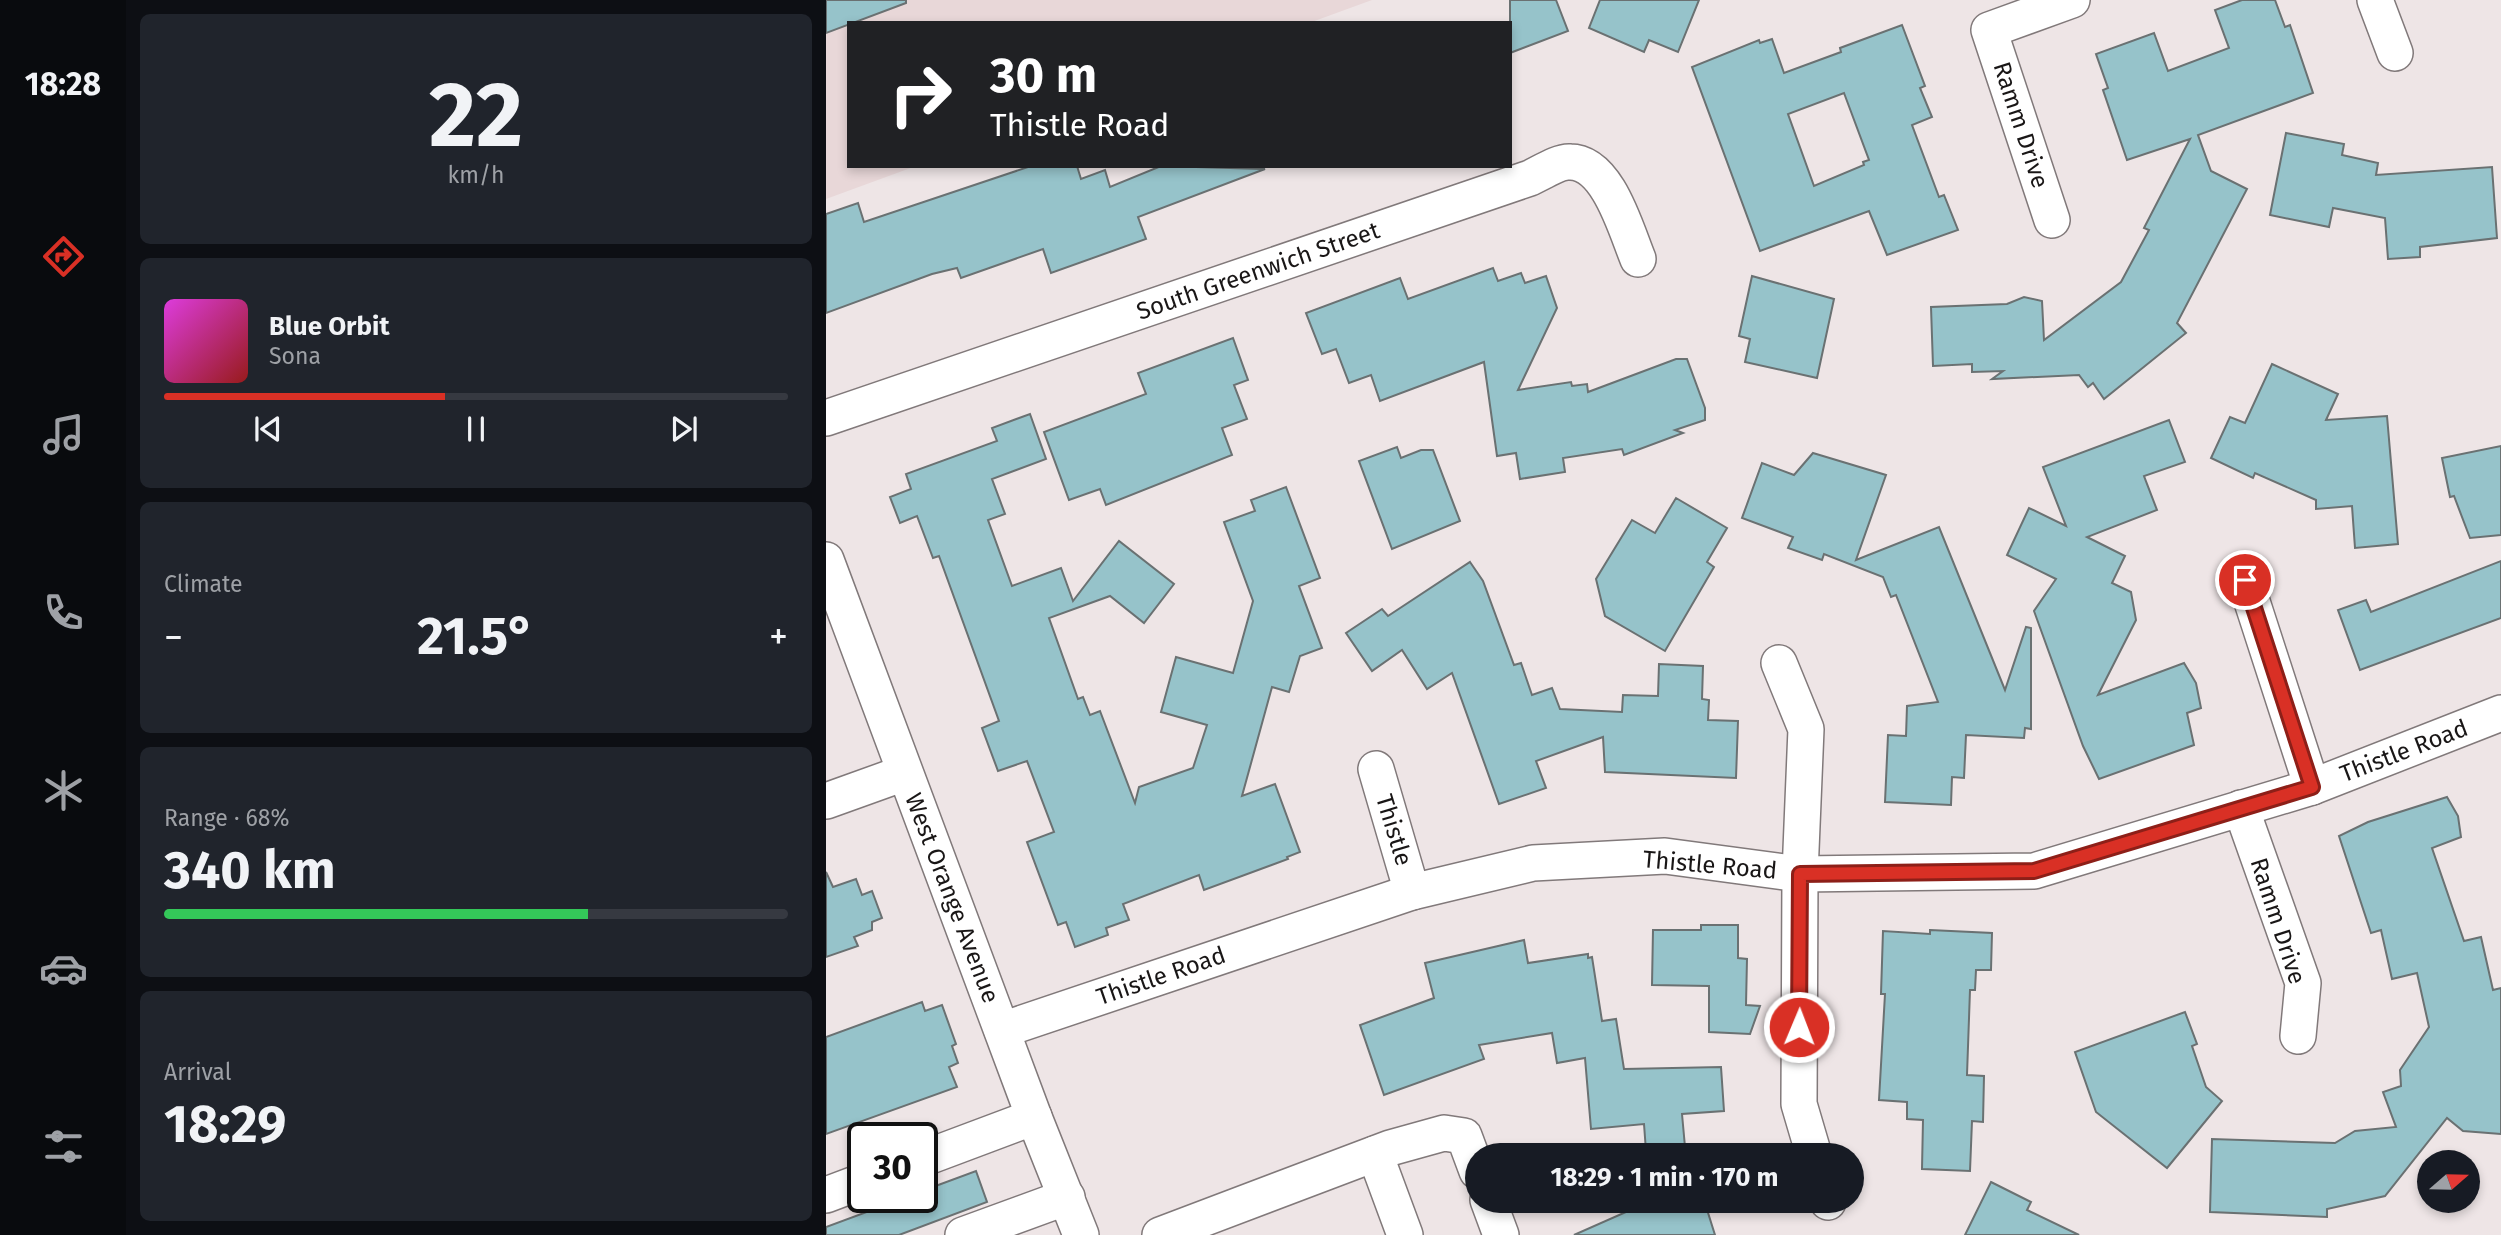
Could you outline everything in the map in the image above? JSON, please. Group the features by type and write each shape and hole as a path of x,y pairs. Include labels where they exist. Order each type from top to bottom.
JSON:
{"street":[{"name":"Ramm Drive","path":"2052,220 1989,30 2072,0"},
{"path":"2375,0 2395,52"},
{"name":"South Greenwich Street","path":"826,418 1530,178 1569,161 1590,167 1608,187 1638,259"},
{"name":"West Orange Avenue","path":"826,560 904,773 1081,1235"},
{"path":"2245,580 2312,787"},
{"path":"1779,663 1806,729 1800,874 1799,1104 1810,1143"},
{"name":"Thistle Road","path":"1002,1030 1412,891 1533,863 1665,856 1800,874 2034,871 2312,787 2501,713"},
{"name":"Thistle","path":"1376,769 1412,891"},
{"path":"826,802 904,773"},
{"name":"Ramm Drive","path":"2241,808 2303,983 2298,1036"},
{"path":"938,1153 1034,1117"},
{"path":"1160,1235 1375,1154 1444,1133 1464,1136 1467,1143"},
{"path":"1375,1154 1405,1235"},
{"path":"826,1195 847,1187"},
{"path":"963,1235 1068,1197"},
{"path":"1492,1213 1500,1235"}],"shaded area":[{"path":"826,0 1372,0 1314,21 847,21 847,168 911,168 826,199"}],"building":[{"path":"826,0 906,0 906,3 858,21 847,21 847,25 826,33"},
{"path":"1510,0 1556,0 1568,31 1512,52"},
{"path":"1600,0 1699,0 1678,52 1649,40 1644,52 1589,28"},
{"path":"2242,0 2275,0 2285,27 2290,25 2313,93 2198,135 2211,171 2247,189 2177,323 2186,333 2104,399 2093,383 2088,387 2079,375 1992,379 2003,371 1972,372 1972,364 1933,366 1931,307 2007,304 2024,297 2042,301 2044,340 2121,282 2149,230 2144,228 2190,139 2127,160 2103,90 2108,88 2096,54 2154,33 2168,71 2229,48 2215,10"},
{"path":"1902,25 1925,86 1920,88 1932,117 1912,125 1939,197 1944,195 1958,230 1887,255 1869,211 1760,251 1692,67 1759,40 1760,43 1772,39 1784,73 1841,52 1840,48","holes":["1844,93 1869,160 1863,162 1864,165 1814,186 1788,114"]},
{"path":"2286,133 2344,144 2342,155 2378,163 2376,175 2492,167 2497,238 2420,247 2420,257 2388,259 2385,218 2333,208 2329,227 2270,215"},
{"path":"1025,168 1078,168 1081,179 1105,170 1110,187 1156,168 1265,169 1138,217 1146,239 1051,273 1043,249 961,278 957,268 932,274 826,313 826,214 858,203 864,222"},
{"path":"1493,268 1498,281 1521,273 1525,283 1546,276 1557,308 1518,390 1571,382 1572,386 1587,384 1588,392 1676,359 1687,359 1705,408 1705,420 1675,430 1683,433 1624,455 1622,449 1563,458 1565,472 1520,479 1516,453 1497,456 1484,362 1380,401 1371,375 1349,383 1336,349 1322,354 1306,313 1400,278 1408,299"},
{"path":"1752,276 1834,299 1817,378 1745,362 1750,339 1739,336"},
{"path":"1233,338 1248,380 1234,385 1247,419 1222,428 1232,455 1106,505 1100,489 1069,500 1044,432 1146,394 1138,373"},
{"path":"2272,364 2338,394 2326,420 2387,416 2398,544 2355,548 2352,506 2316,509 2316,500 2255,473 2253,478 2211,458 2230,417 2245,423"},
{"path":"1030,414 1046,459 992,479 1005,514 988,520 1012,586 1061,568 1073,601 1119,541 1174,584 1144,623 1110,596 1049,618 1078,699 1083,697 1090,715 1100,711 1135,803 1139,787 1193,768 1207,725 1161,712 1176,657 1233,673 1253,601 1224,522 1255,511 1251,500 1286,487 1320,578 1299,586 1322,648 1300,656 1289,692 1272,687 1242,796 1275,784 1300,852 1204,890 1199,875 1123,904 1129,920 1106,928 1108,935 1075,947 1066,922 1058,925 1027,842 1054,832 1027,761 998,771 982,728 999,721 939,556 933,558 917,516 900,523 890,497 911,489 906,474 997,441 992,428"},
{"path":"2169,420 2185,462 2144,476 2157,510 2087,537 2125,556 2112,583 2131,592 2136,620 2098,695 2184,663 2196,683 2201,708 2187,713 2194,745 2099,779 2083,746 2034,611 2056,579 2007,555 2029,508 2066,526 2043,467"},
{"path":"2501,446 2501,535 2470,538 2454,496 2450,497 2442,458"},
{"path":"1397,447 1401,458 1421,450 1433,450 1460,521 1392,549 1359,461"},
{"path":"1813,453 1886,475 1856,560 1939,527 2005,690 2026,627 2031,628 2031,729 2025,728 2024,738 1966,735 1964,778 1952,777 1951,805 1885,802 1888,735 1906,736 1907,706 1938,702 1896,595 1891,597 1883,577 1824,554 1822,560 1788,548 1793,537 1742,518 1762,463 1794,475"},
{"path":"1676,498 1727,528 1707,562 1714,567 1665,651 1605,616 1596,579 1632,520 1655,533"},
{"path":"2501,561 2501,618 2360,670 2338,610 2366,600 2371,612"},
{"path":"1470,562 1483,581 1514,665 1521,663 1532,695 1552,688 1560,709 1622,712 1623,695 1658,696 1659,664 1703,666 1702,699 1709,700 1708,720 1738,721 1736,778 1605,772 1603,737 1536,761 1546,788 1499,804 1452,673 1427,689 1402,650 1372,671 1346,633 1382,609 1388,616"},
{"path":"2447,797 2458,816 2461,837 2432,848 2464,941 2481,937 2493,990 2501,988 2501,1134 2463,1131 2447,1118 2422,1150 2417,1150 2417,1156 2385,1196 2327,1209 2327,1217 2210,1212 2212,1139 2335,1143 2355,1131 2396,1127 2383,1092 2401,1086 2400,1070 2429,1027 2417,973 2392,979 2381,930 2371,933 2339,836 2368,822"},
{"path":"826,872 833,887 856,879 862,895 872,891 882,918 872,922 872,930 854,937 858,946 826,957"},
{"path":"1701,925 1738,925 1738,958 1747,959 1746,1005 1760,1006 1750,1034 1709,1032 1709,986 1652,985 1653,930 1701,930"},
{"path":"1930,930 1992,933 1991,970 1976,970 1975,990 1970,990 1967,1075 1984,1076 1983,1122 1972,1121 1970,1171 1922,1169 1923,1120 1907,1119 1907,1102 1879,1100 1885,994 1881,994 1883,931 1930,934"},
{"path":"1524,940 1528,963 1588,954 1588,958 1592,957 1602,1021 1616,1019 1624,1069 1721,1067 1724,1111 1682,1114 1685,1143 1645,1143 1644,1124 1591,1129 1585,1058 1557,1063 1552,1033 1479,1045 1484,1059 1384,1095 1360,1025 1434,998 1425,963"},
{"path":"922,1002 925,1011 942,1005 956,1044 952,1046 958,1063 949,1067 957,1087 859,1122 847,1122 847,1126 826,1134 826,1037"},
{"path":"2185,1012 2197,1044 2192,1046 2206,1087 2222,1101 2167,1168 2096,1112 2075,1052"},
{"path":"976,1171 987,1202 899,1235 826,1235 826,1227 864,1213 938,1213 938,1185"},
{"path":"1991,1182 2031,1202 2027,1210 2079,1235 1965,1235"},
{"path":"1624,1213 1708,1213 1715,1235 1574,1235"}],"route":[{"path":"1799,1027 1800,874 2034,871 2312,787 2245,580"}]}
